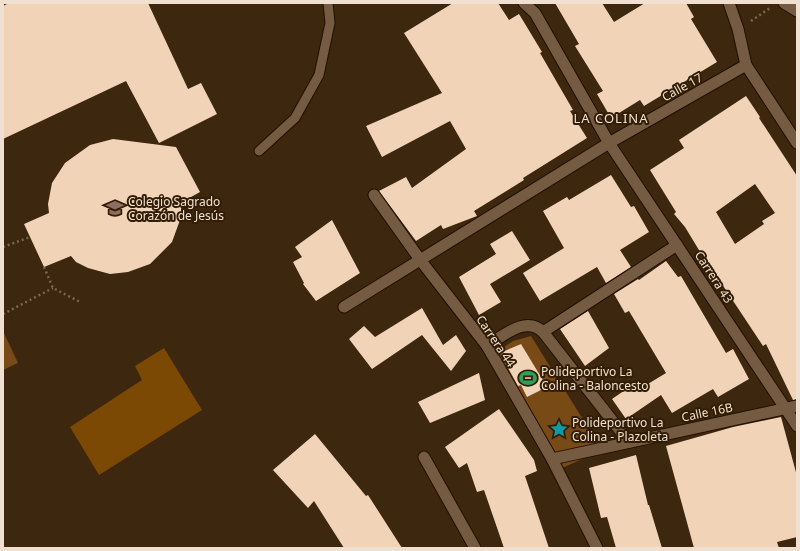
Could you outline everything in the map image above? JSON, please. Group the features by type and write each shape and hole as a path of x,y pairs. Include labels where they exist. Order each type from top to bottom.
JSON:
{"street":[{"name":"Carrera 43","path":"524,3 535,13 609,142 797,426"},
{"path":"729,3 738,29 746,65 797,143"},
{"path":"784,3 797,12"},
{"name":"Calle 17","path":"344,307 421,261 609,142 746,65"},
{"name":"Carrera 44","path":"374,196 421,261 487,346 552,459 597,548"},
{"path":"543,332 677,245"},
{"path":"487,346 518,327 528,325 538,326 629,442"},
{"name":"Calle 16B","path":"552,459 797,406"},
{"path":"424,458 475,548"}],"lane":[{"path":"259,151 295,118 319,75 330,23 328,3"}],"path":[{"path":"738,29 770,7"},
{"path":"3,248 30,237"},
{"path":"44,267 52,288 80,302"},
{"path":"3,314 52,288"}],"shaded area":[{"path":"3,331 18,363 3,370"},
{"path":"531,336 602,450 560,469 496,353 513,341"},
{"path":"164,348 202,410 99,475 70,427 142,380 135,366"}],"building":[{"path":"9,3 148,3 188,89 201,83 217,114 159,143 126,81 3,139 3,6"},
{"path":"453,3 498,3 509,20 519,14 542,52 540,53 573,110 570,111 587,138 474,211 477,216 443,229 441,225 416,241 379,191 406,177 412,188 466,149 450,121 382,157 366,126 442,93 404,33"},
{"path":"555,3 602,3 614,22 645,3 686,3 694,17 691,19 717,62 644,106 640,100 611,118 597,94 603,91 575,46 579,44"},
{"path":"746,96 797,176 797,399 793,400 766,344 763,346 705,260 685,227 674,214 676,212 650,170 684,148 679,140","holes":["755,184 775,213 762,221 764,224 735,244 716,212"]},
{"name":"Colegio Sagrado Corazón de Jesús","path":"113,139 176,147 200,192 182,202 180,220 172,242 150,264 128,272 110,274 88,268 76,262 71,256 44,267 24,224 49,213 48,204 52,183 65,163 90,145"},
{"path":"611,175 631,207 634,206 649,232 620,250 631,267 606,283 597,267 540,301 523,273 564,248 543,211 567,197 569,200"},
{"path":"332,220 360,273 316,301 303,284 304,283 293,262 302,257 295,247"},
{"path":"512,231 530,260 490,284 501,302 479,315 459,277 496,254 490,244"},
{"path":"666,261 678,277 681,276 726,353 733,349 749,379 718,397 713,389 672,413 661,395 626,419 612,399 634,384 638,390 666,373 629,311 625,313 614,294 638,279 639,280"},
{"path":"422,308 443,345 456,335 466,351 451,371 422,335 372,369 349,339 364,326 375,337"},
{"path":"588,311 609,348 585,366 560,329"},
{"name":"Polideportivo La Colina - Baloncesto","path":"521,344 547,387 527,397 521,385 518,386 500,353"},
{"path":"479,373 485,400 430,423 418,402"},
{"path":"499,409 534,460 537,471 525,476 549,548 504,548 484,490 477,492 467,463 459,468 445,447"},
{"path":"781,417 797,476 797,537 777,542 779,548 694,548 666,446 733,427"},
{"path":"315,434 366,496 368,495 402,548 344,548 314,501 308,508 273,470"},
{"path":"636,455 648,505 662,548 616,548 607,517 601,518 589,468"}],"place":[{"name":"Colegio Sagrado Corazón de Jesús","path":"115,208"},
{"name":"Polideportivo La Colina - Baloncesto","path":"528,378"},
{"name":"Polideportivo La Colina - Plazoleta","path":"559,429"}],"district":[{"name":"LA COLINA","path":"611,118"}]}
